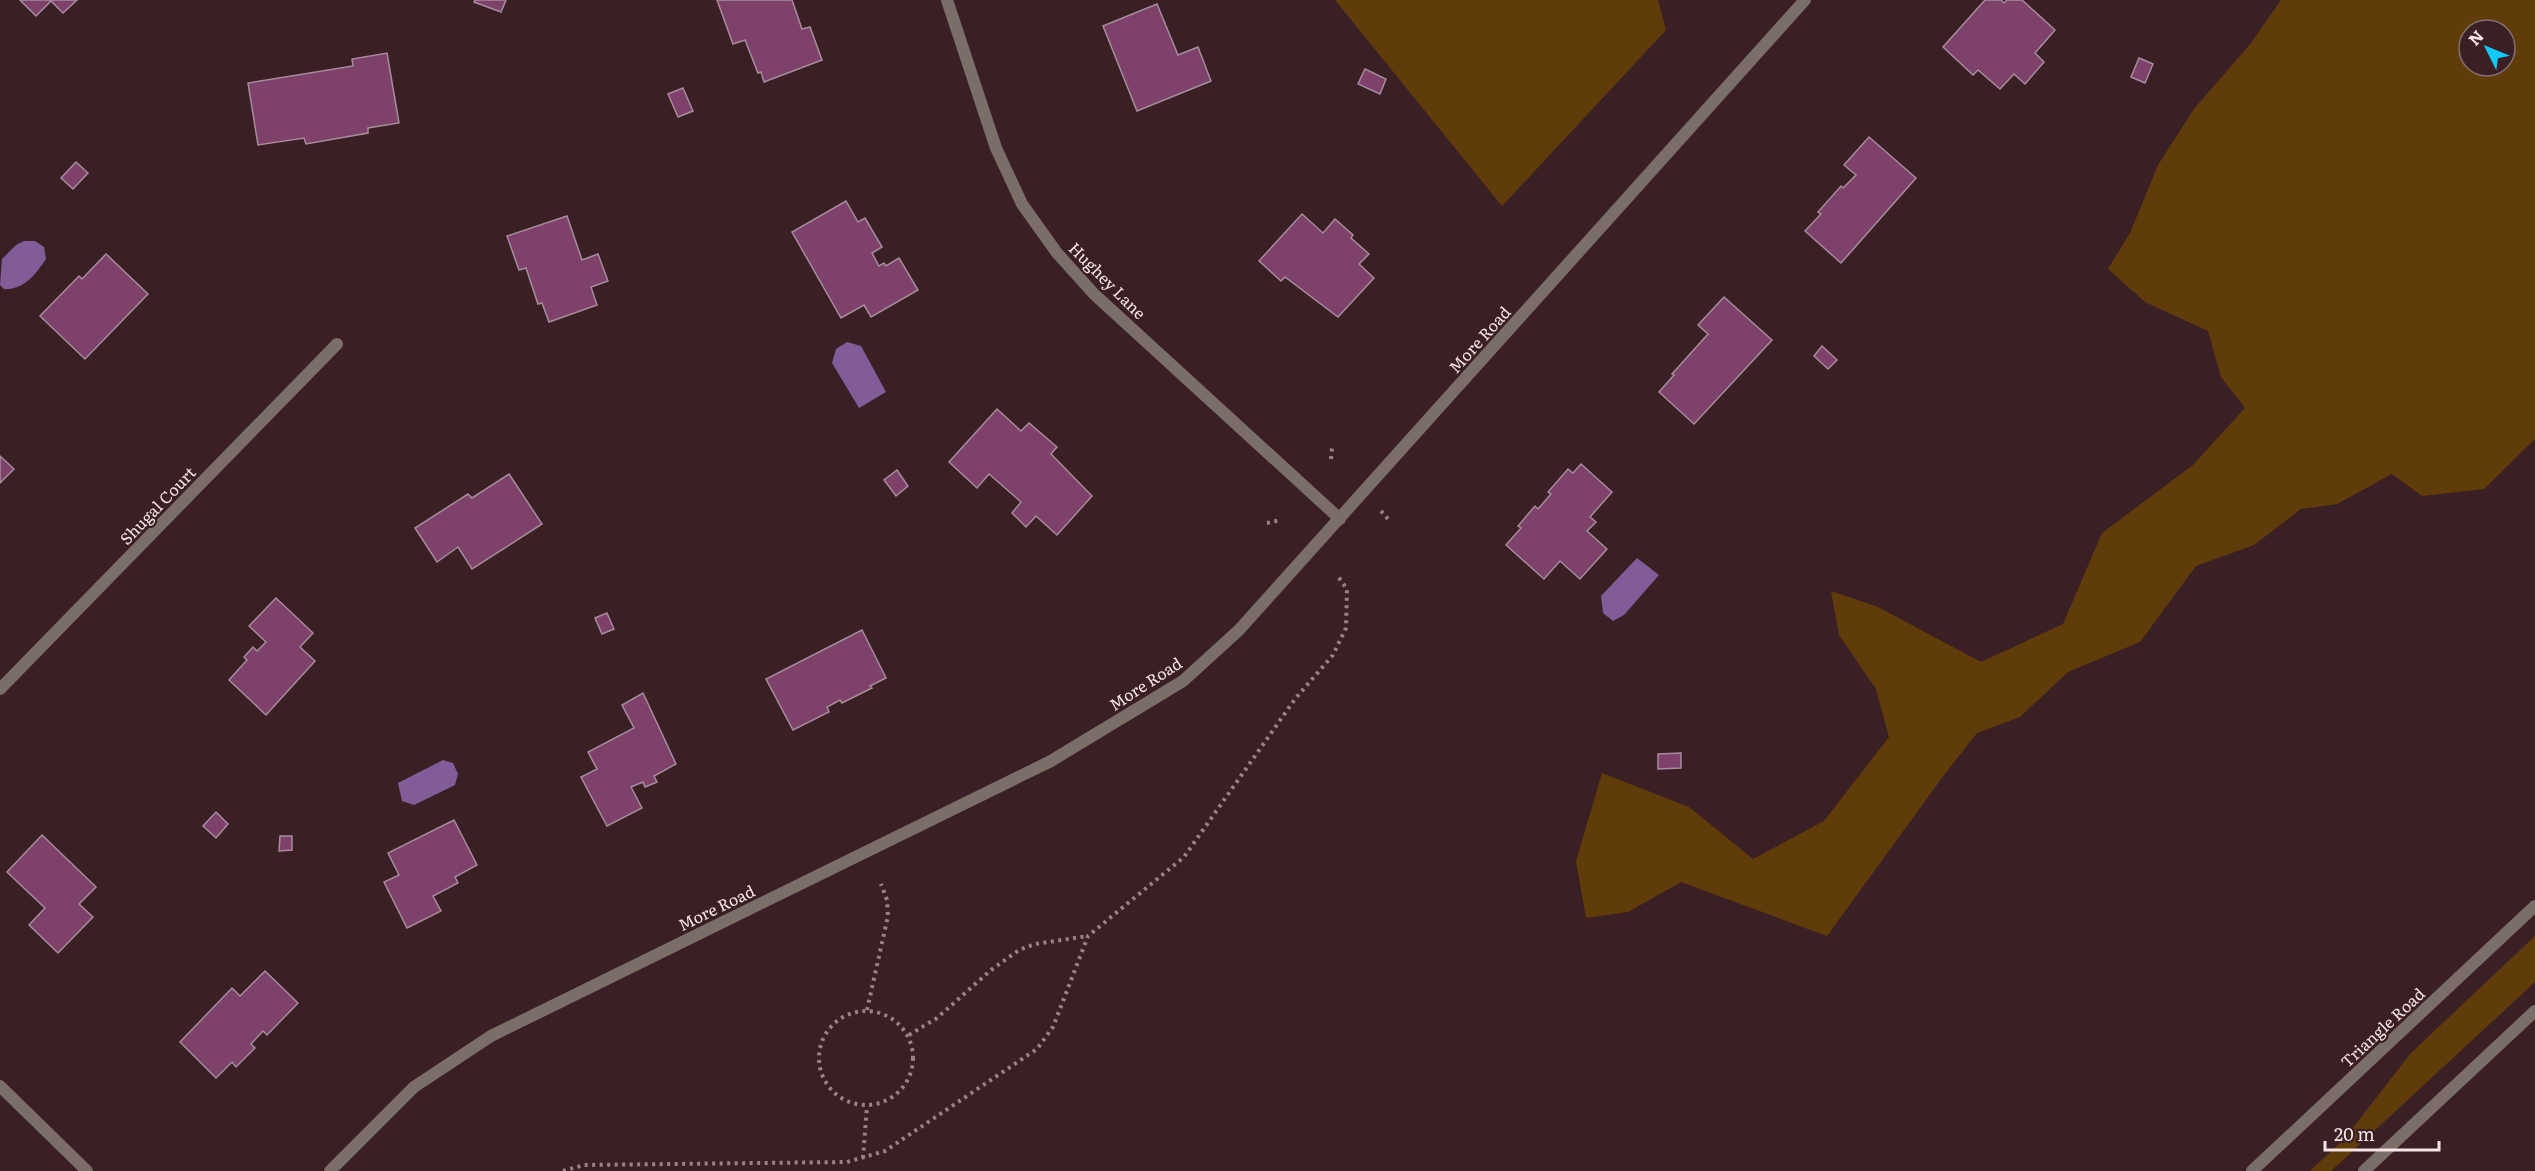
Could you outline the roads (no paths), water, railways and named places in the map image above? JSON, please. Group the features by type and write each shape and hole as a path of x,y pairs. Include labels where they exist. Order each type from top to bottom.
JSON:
{"street":[{"name":"Hughey Lane","path":"947,0 996,148 1023,204 1056,253 1094,294 1341,519"},
{"name":"More Road","path":"330,1171 414,1087 491,1036 1052,761 1183,681 1239,630 1341,519 1805,0"},
{"name":"Shugal Court","path":"0,689 337,344"},
{"name":"Triangle Road","path":"2252,1171 2535,906"},
{"path":"2364,1171 2535,1011"},
{"path":"0,1086 87,1171"}]}
